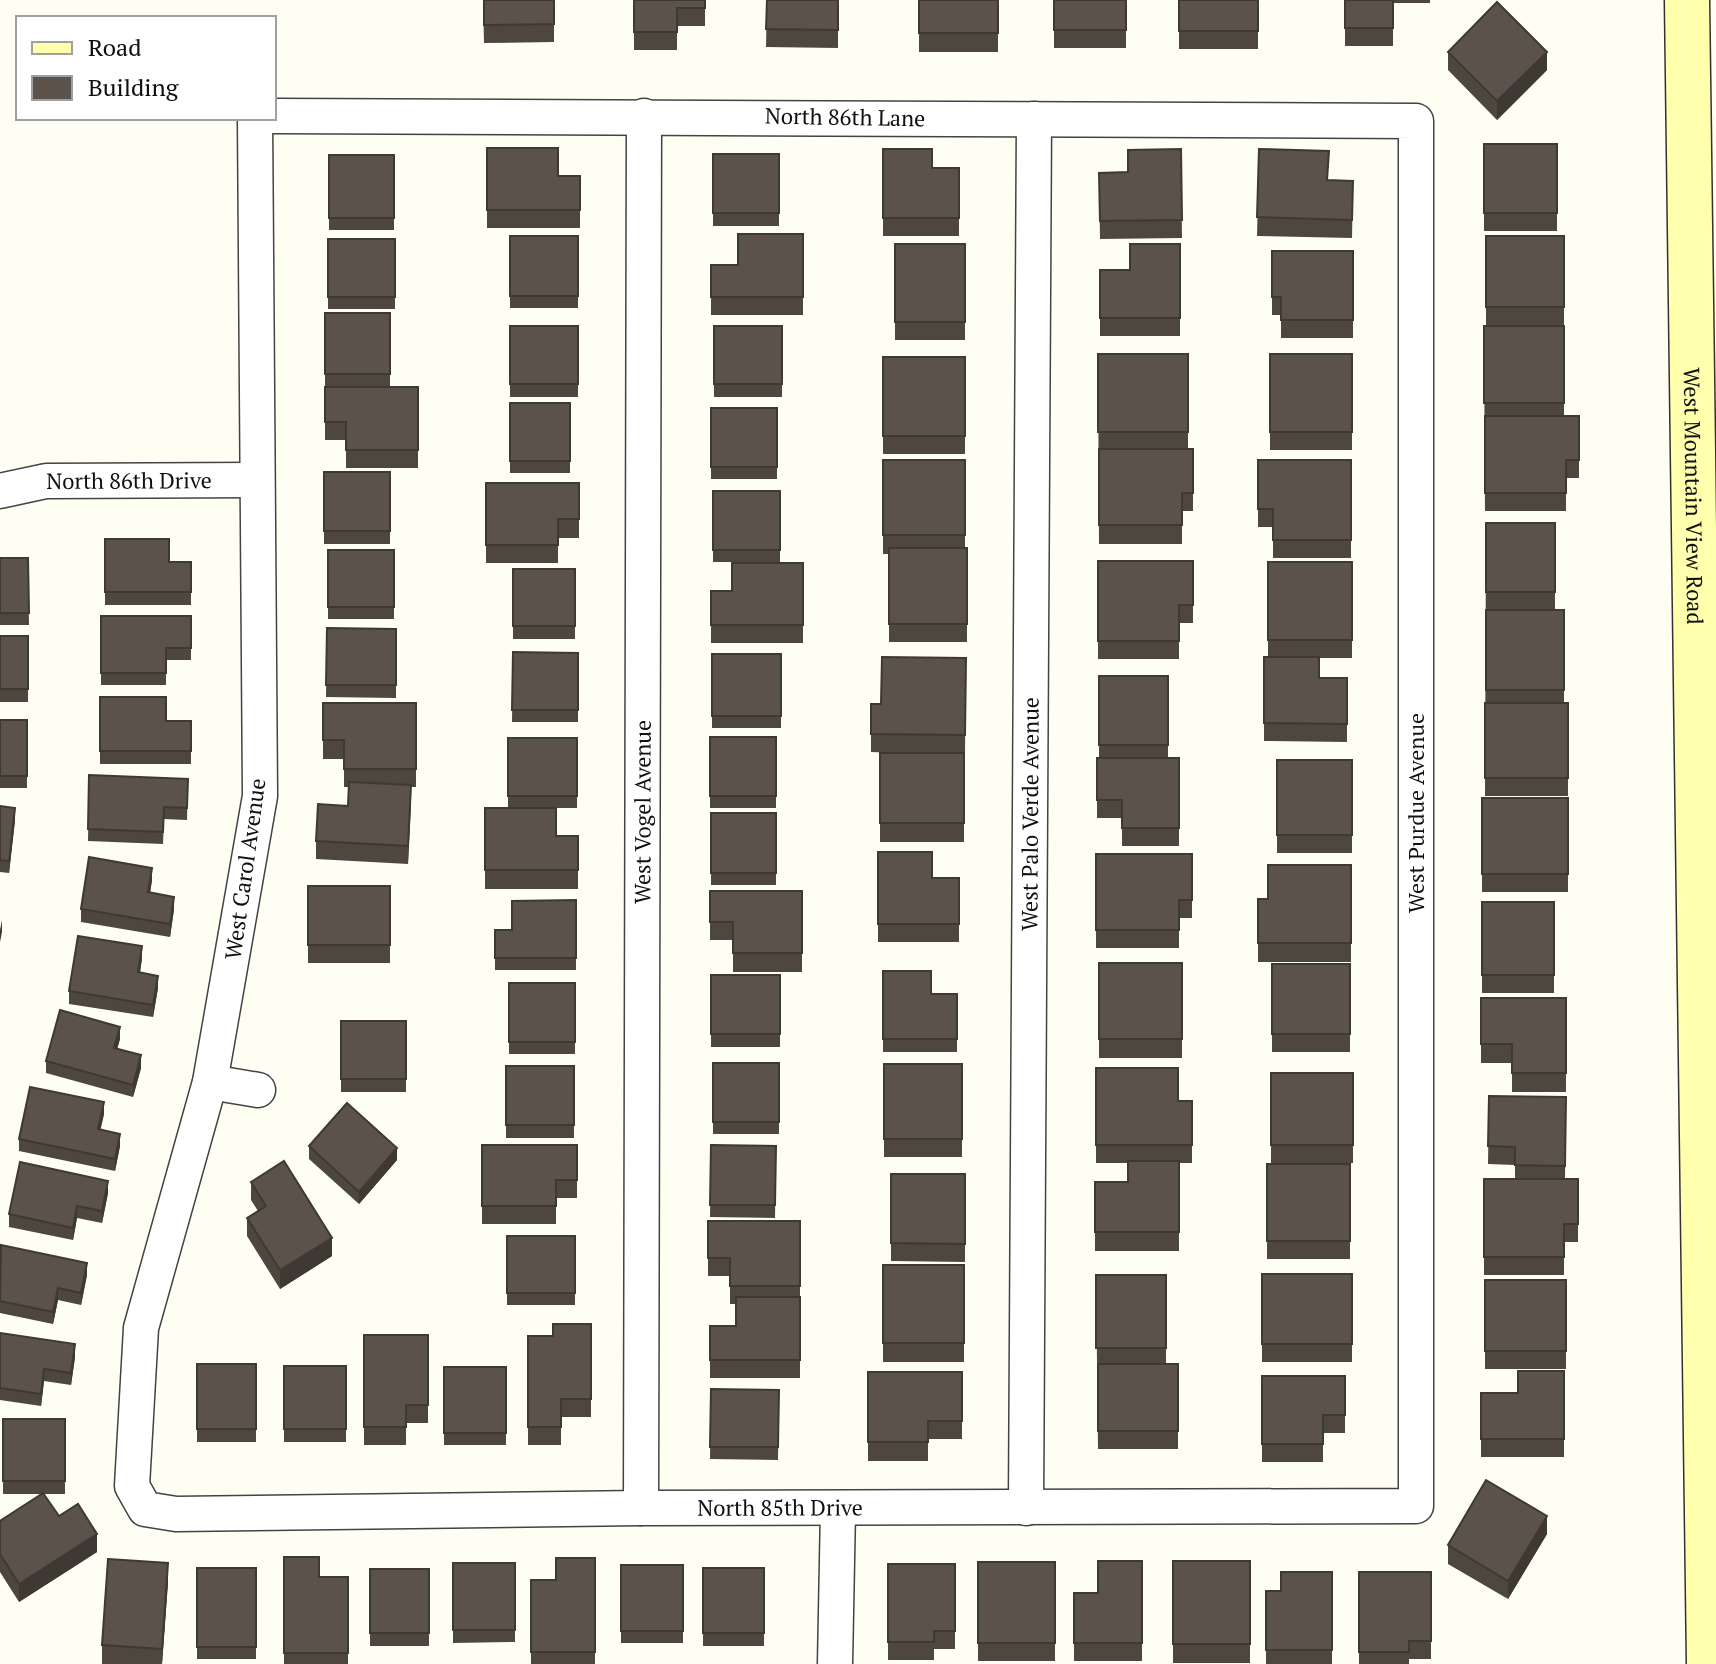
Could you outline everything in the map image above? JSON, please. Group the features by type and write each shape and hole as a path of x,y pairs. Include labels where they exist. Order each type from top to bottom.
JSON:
{"street":[{"name":"West Mountain View Road","path":"1687,0 1707,813 1709,1664"},
{"name":"North 86th Lane","path":"276,116 1416,121"},
{"name":"West Vogel Avenue","path":"641,1508 644,116"},
{"name":"West Palo Verde Avenue","path":"1026,1508 1034,119"},
{"name":"West Carol Avenue","path":"145,1509 132,1486 141,1328 210,1082 260,796 255,120"},
{"name":"West Purdue Avenue","path":"1416,121 1416,1506"},
{"name":"North 86th Drive","path":"0,491 46,481 257,480"},
{"path":"210,1082 258,1090"},
{"name":"North 85th Drive","path":"145,1509 176,1514 641,1508 1416,1506"},
{"path":"835,1664 838,1509"}],"building":[{"path":"484,0 554,0 554,24 484,25"},
{"path":"634,0 705,0 705,8 677,8 677,32 634,32"},
{"path":"767,0 838,0 838,30 766,29"},
{"path":"919,0 998,0 998,33 919,33"},
{"path":"1054,0 1126,0 1126,30 1054,30"},
{"path":"1179,0 1258,0 1258,31 1179,31"},
{"path":"1345,0 1393,0 1393,28 1345,28"},
{"path":"1497,2 1547,52 1497,101 1448,52"},
{"path":"1484,144 1557,144 1557,213 1484,213"},
{"path":"487,148 558,148 558,176 580,176 580,210 487,210"},
{"path":"883,149 932,149 932,168 959,168 959,218 883,218"},
{"path":"1181,149 1182,220 1100,221 1099,173 1128,172 1128,150"},
{"path":"1259,149 1329,151 1327,180 1353,181 1352,220 1257,217"},
{"path":"713,154 779,154 779,213 713,213"},
{"path":"329,155 394,155 394,218 329,218"},
{"path":"738,234 803,234 803,297 711,297 711,265 738,265"},
{"path":"510,236 578,236 578,296 510,296"},
{"path":"1486,236 1564,236 1564,307 1486,307"},
{"path":"328,239 395,239 395,297 328,297"},
{"path":"895,244 965,244 965,322 895,322"},
{"path":"1130,244 1180,244 1180,318 1100,318 1100,270 1130,270"},
{"path":"1272,251 1353,251 1353,320 1281,320 1281,297 1272,297"},
{"path":"325,313 390,313 390,374 325,374"},
{"path":"510,326 578,326 578,384 510,384"},
{"path":"714,326 782,326 782,384 714,384"},
{"path":"1484,326 1564,326 1564,403 1484,403"},
{"path":"1098,354 1188,354 1188,432 1098,432"},
{"path":"1270,354 1352,354 1352,432 1270,432"},
{"path":"883,357 965,357 965,436 883,436"},
{"path":"325,387 418,387 418,450 346,450 346,422 325,422"},
{"path":"510,403 570,403 570,461 510,461"},
{"path":"711,408 777,408 777,467 711,467"},
{"path":"1485,416 1579,416 1579,460 1566,460 1566,493 1485,493"},
{"path":"1099,449 1193,449 1193,493 1182,493 1182,525 1099,525"},
{"path":"883,460 965,460 965,535 883,535"},
{"path":"1258,460 1351,460 1351,540 1273,540 1273,509 1258,509"},
{"path":"324,472 390,472 390,531 324,531"},
{"path":"486,483 579,483 579,519 558,519 558,545 486,545"},
{"path":"713,491 780,491 780,550 713,550"},
{"path":"1486,523 1555,523 1555,592 1486,592"},
{"path":"105,539 169,539 169,562 191,562 191,592 105,592"},
{"path":"889,548 967,548 967,624 889,624"},
{"path":"328,550 394,550 394,607 328,607"},
{"path":"0,558 28,558 29,613 0,613"},
{"path":"1098,561 1193,561 1193,605 1179,605 1179,641 1098,641"},
{"path":"1268,562 1352,562 1352,640 1268,640"},
{"path":"732,563 803,563 803,625 711,625 711,591 732,591"},
{"path":"513,569 575,569 575,626 513,626"},
{"path":"1486,610 1564,610 1564,690 1486,690"},
{"path":"101,616 191,616 191,648 166,648 166,673 101,673"},
{"path":"327,628 396,629 396,685 326,685"},
{"path":"0,636 28,636 28,689 0,689"},
{"path":"513,652 578,653 578,710 512,710"},
{"path":"712,654 781,654 781,716 712,716"},
{"path":"882,657 966,658 965,735 871,734 871,704 881,704"},
{"path":"1264,657 1319,657 1319,678 1347,678 1347,724 1264,723"},
{"path":"1099,676 1168,676 1168,745 1099,745"},
{"path":"100,697 166,697 166,721 191,721 191,751 100,751"},
{"path":"323,703 416,703 416,769 344,769 344,740 323,740"},
{"path":"1485,703 1568,703 1568,778 1485,778"},
{"path":"0,720 27,720 27,776 0,776"},
{"path":"710,737 776,737 776,796 710,796"},
{"path":"508,738 577,738 577,796 508,796"},
{"path":"880,753 964,753 964,823 880,823"},
{"path":"1097,758 1179,758 1179,828 1122,828 1122,800 1097,800"},
{"path":"1277,760 1352,760 1352,835 1277,835"},
{"path":"89,775 188,779 187,808 164,807 163,832 88,829"},
{"path":"349,782 411,785 408,846 316,841 318,804 348,806"},
{"path":"1482,798 1568,798 1568,874 1482,874"},
{"path":"0,806 15,808 9,861 0,860"},
{"path":"485,808 556,808 556,836 578,836 578,870 485,870"},
{"path":"711,813 776,813 776,873 711,873"},
{"path":"878,852 932,852 932,878 959,878 959,924 878,924"},
{"path":"1096,854 1192,854 1192,900 1179,900 1179,930 1096,930"},
{"path":"89,857 152,868 148,892 174,897 170,924 81,909"},
{"path":"1268,865 1351,865 1351,943 1258,943 1258,899 1268,899"},
{"path":"308,886 390,886 390,945 308,945"},
{"path":"710,891 802,891 802,953 733,953 733,922 710,922"},
{"path":"576,900 576,958 495,958 495,930 512,930 512,901"},
{"path":"1482,902 1554,902 1554,975 1482,975"},
{"path":"78,936 142,946 138,972 158,976 153,1005 69,991"},
{"path":"1099,963 1182,963 1182,1039 1099,1039"},
{"path":"1272,964 1350,964 1350,1034 1272,1034"},
{"path":"883,971 931,971 931,994 957,994 957,1039 883,1039"},
{"path":"711,975 780,975 780,1034 711,1034"},
{"path":"509,983 575,983 575,1042 509,1042"},
{"path":"1481,998 1566,998 1566,1073 1512,1073 1512,1044 1481,1044"},
{"path":"60,1010 120,1027 114,1048 141,1055 133,1085 46,1061"},
{"path":"341,1021 406,1021 406,1079 341,1079"},
{"path":"713,1063 779,1063 779,1122 713,1122"},
{"path":"884,1064 962,1064 962,1139 884,1139"},
{"path":"506,1066 574,1066 574,1125 506,1125"},
{"path":"1096,1068 1178,1068 1178,1101 1192,1101 1192,1145 1096,1145"},
{"path":"1271,1073 1353,1073 1353,1145 1271,1145"},
{"path":"30,1087 104,1102 98,1129 120,1134 115,1159 19,1139"},
{"path":"1489,1096 1566,1097 1565,1166 1515,1165 1515,1147 1488,1146"},
{"path":"347,1103 397,1148 359,1192 309,1146"},
{"path":"482,1145 577,1145 577,1180 556,1180 556,1206 482,1206"},
{"path":"711,1145 776,1146 775,1205 710,1205"},
{"path":"284,1161 332,1238 280,1270 247,1218 266,1206 251,1182"},
{"path":"1128,1161 1179,1161 1179,1232 1095,1232 1095,1182 1128,1182"},
{"path":"20,1162 108,1181 102,1211 77,1206 73,1228 9,1214"},
{"path":"1267,1164 1350,1164 1350,1241 1267,1241"},
{"path":"891,1174 965,1174 965,1244 891,1243"},
{"path":"1484,1179 1578,1179 1578,1224 1564,1224 1564,1257 1484,1257"},
{"path":"708,1221 800,1221 800,1286 730,1286 730,1258 708,1258"},
{"path":"507,1236 575,1236 575,1293 507,1293"},
{"path":"1,1245 87,1263 81,1293 58,1288 53,1312 0,1301"},
{"path":"883,1265 964,1265 964,1343 883,1343"},
{"path":"1262,1274 1352,1274 1352,1344 1262,1344"},
{"path":"1096,1275 1166,1275 1166,1348 1096,1348"},
{"path":"1485,1280 1566,1280 1566,1351 1485,1351"},
{"path":"736,1297 800,1297 800,1360 710,1360 710,1326 736,1326"},
{"path":"553,1324 591,1324 591,1399 561,1399 561,1427 528,1427 528,1336 553,1336"},
{"path":"0,1333 75,1344 71,1373 44,1369 41,1394 0,1388"},
{"path":"364,1335 428,1335 428,1405 406,1405 406,1427 364,1427"},
{"path":"197,1364 256,1364 256,1429 197,1429"},
{"path":"1098,1364 1178,1364 1178,1431 1098,1431"},
{"path":"284,1366 346,1366 346,1429 284,1429"},
{"path":"444,1367 506,1367 506,1433 444,1433"},
{"path":"1518,1371 1564,1371 1564,1439 1481,1439 1481,1393 1518,1393"},
{"path":"868,1372 962,1372 962,1421 928,1421 928,1442 868,1442"},
{"path":"1262,1376 1345,1376 1345,1415 1323,1415 1323,1444 1262,1444"},
{"path":"711,1389 779,1390 778,1447 710,1447"},
{"path":"3,1419 65,1419 65,1481 3,1481"},
{"path":"1486,1480 1547,1516 1508,1581 1448,1545"},
{"path":"43,1493 59,1516 78,1504 97,1534 19,1584 0,1554 0,1521"},
{"path":"284,1557 319,1557 319,1577 348,1577 348,1653 284,1653"},
{"path":"556,1558 595,1558 595,1652 531,1652 531,1580 556,1580"},
{"path":"108,1559 168,1563 162,1649 102,1645"},
{"path":"1098,1561 1142,1561 1142,1643 1074,1643 1074,1593 1098,1593"},
{"path":"1173,1561 1250,1561 1250,1644 1173,1644"},
{"path":"978,1562 1055,1562 1055,1643 978,1643"},
{"path":"453,1563 515,1563 515,1630 453,1630"},
{"path":"888,1564 955,1564 955,1631 934,1631 934,1642 888,1642"},
{"path":"621,1565 683,1565 683,1631 621,1631"},
{"path":"197,1568 256,1568 256,1647 197,1647"},
{"path":"703,1568 764,1568 764,1633 703,1633"},
{"path":"370,1569 429,1569 429,1633 370,1633"},
{"path":"1281,1572 1332,1572 1332,1650 1266,1650 1266,1591 1281,1591"},
{"path":"1359,1572 1431,1572 1431,1641 1409,1641 1409,1652 1359,1652"}]}
